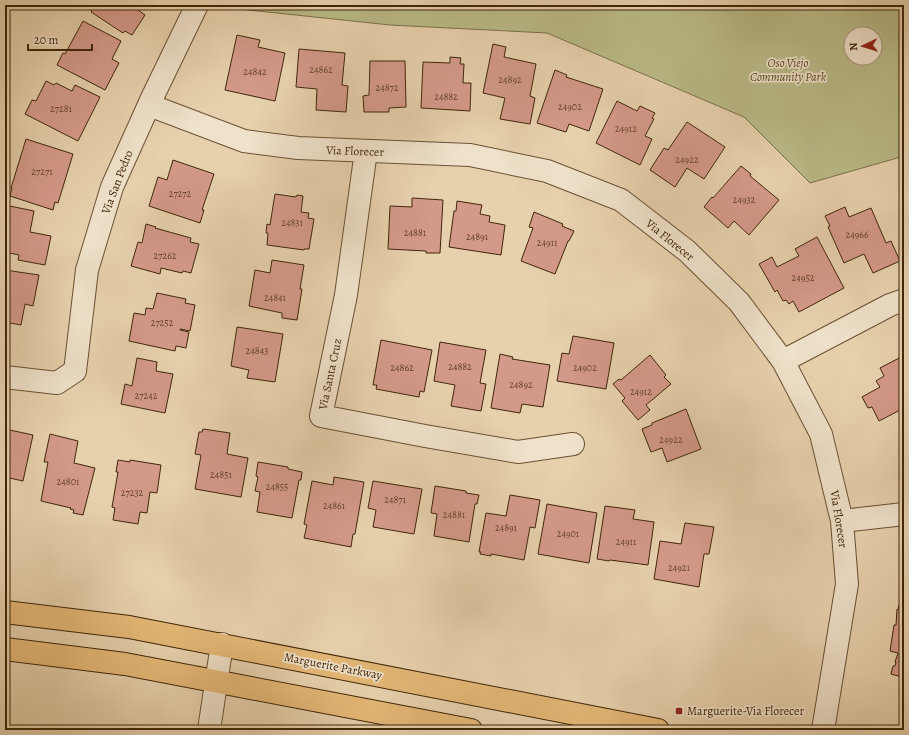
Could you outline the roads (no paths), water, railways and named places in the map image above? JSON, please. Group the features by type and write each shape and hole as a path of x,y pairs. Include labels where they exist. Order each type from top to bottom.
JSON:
{"main road":[{"name":"Marguerite Parkway","path":"5,612 129,627 658,730"},
{"path":"5,649 124,664 471,730"}],"street":[{"name":"Via San Pedro","path":"5,377 57,383 75,371 87,270 112,187 197,5"},
{"name":"Via Florecer","path":"149,105 244,141 298,148 470,155 547,171 621,200 687,252 739,302 783,361 821,434 842,521 847,584 823,730"},
{"name":"Via Santa Cruz","path":"366,151 346,295 321,416 518,452 573,444"},
{"path":"783,361 890,305 904,300"},
{"path":"842,521 904,514"},
{"path":"209,730 222,644"}],"place":[{"name":"Marguerite-Via Florecer","path":"679,711"}],"park label":[{"name":"Oso Viejo Community Park","path":"788,70"}]}
